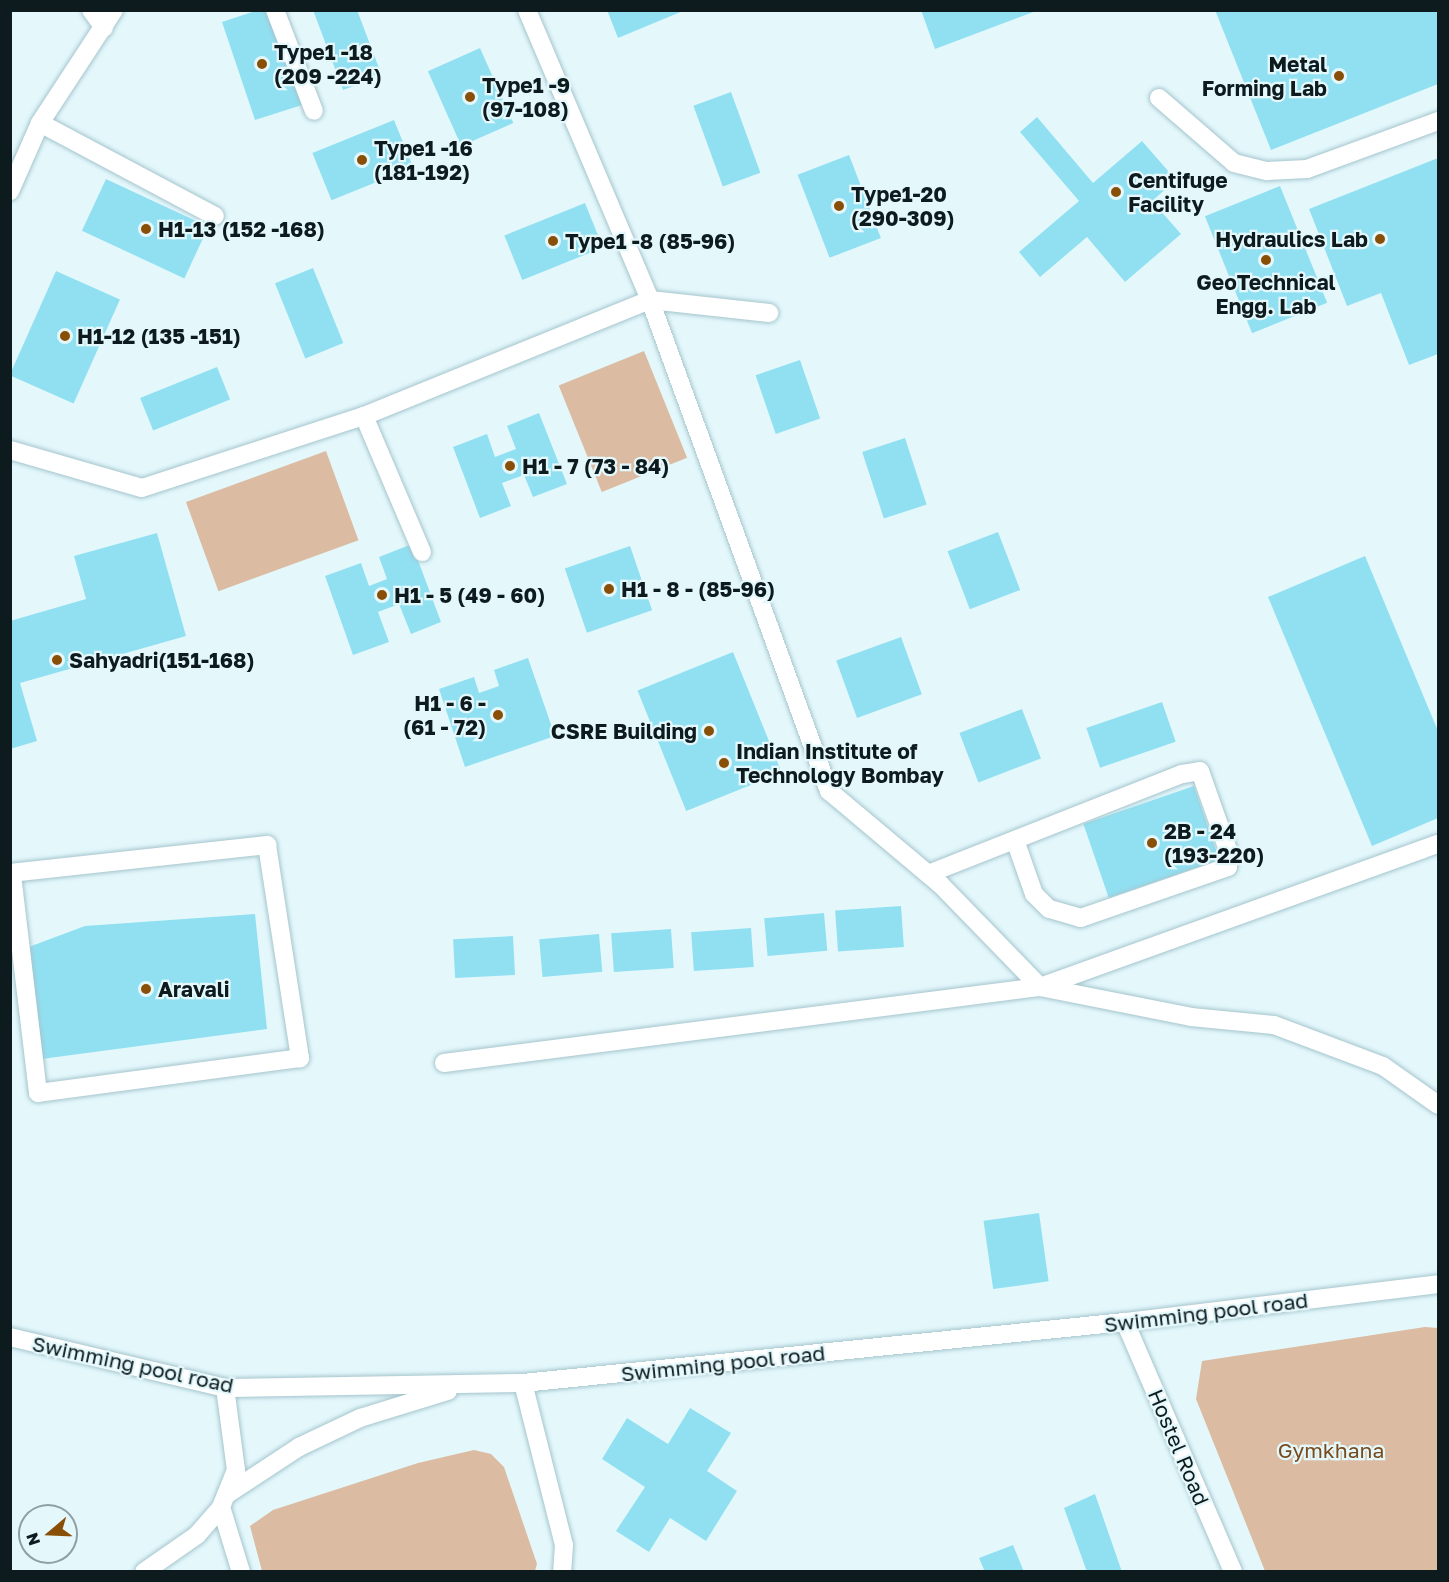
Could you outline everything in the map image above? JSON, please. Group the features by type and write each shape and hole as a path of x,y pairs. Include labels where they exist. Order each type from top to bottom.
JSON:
{"lane":[{"path":"91,10 104,28"},
{"path":"10,191 40,123 114,10"},
{"path":"275,10 314,111"},
{"path":"526,10 650,300 829,791 928,874 1040,987 1191,1017 1274,1025 1383,1066 1438,1105"},
{"path":"1159,98 1234,163 1267,171 1307,169 1438,121"},
{"path":"40,123 215,216"},
{"path":"10,450 142,488 364,416 650,300 769,313"},
{"path":"364,416 422,552"},
{"path":"928,874 1182,774 1200,771 1228,850 1228,867 1082,918 1049,909 1034,894 1015,840"},
{"path":"444,1063 1040,987 1438,844"},
{"path":"267,845 300,1058 38,1093 11,873 267,845"},
{"name":"Swimming pool road","path":"10,1337 225,1388 523,1383 1125,1322 1438,1284"},
{"name":"Hostel Road","path":"1125,1322 1233,1572"},
{"path":"523,1383 564,1545 562,1572"},
{"path":"144,1572 197,1535 224,1501 299,1447 360,1418 467,1385"},
{"path":"225,1388 236,1470 224,1501 241,1572"}],"green space":[{"path":"644,351 687,458 602,492 559,385"},
{"path":"326,451 358,540 218,591 186,502"},
{"name":"Gymkhana","path":"1425,1327 1438,1328 1438,1571 1265,1571 1196,1399 1202,1361"},
{"path":"474,1450 491,1454 504,1467 537,1564 535,1571 262,1571 250,1526 273,1510 418,1463"}],"building":[{"name":"Type1 -18 (209 -224)","path":"258,10 271,10 302,105 255,120 222,22"},
{"path":"313,10 357,10 382,76 343,90"},
{"path":"607,10 683,10 683,11 618,38"},
{"path":"921,10 1036,10 1036,11 935,49"},
{"name":"Metal Forming Lab","path":"1215,10 1438,10 1438,84 1271,150"},
{"name":"Type1 -9 (97-108)","path":"480,48 513,123 461,146 428,71"},
{"path":"731,92 760,173 723,186 693,106"},
{"name":"Centifuge Facility","path":"1037,117 1093,183 1142,141 1176,180 1152,201 1181,234 1125,282 1087,237 1040,277 1019,252 1079,201 1020,132"},
{"name":"Type1 -16 (181-192)","path":"394,120 413,167 332,200 312,153"},
{"name":"Type1-20 (290-309)","path":"849,155 881,238 830,258 798,175"},
{"name":"Hydraulics Lab","path":"1438,158 1438,354 1409,365 1381,293 1347,306 1309,209"},
{"name":"H1-13 (152 -168)","path":"106,179 208,227 184,278 82,231"},
{"name":"GeoTechnical Engg. Lab","path":"1280,186 1327,303 1252,333 1205,216"},
{"name":"Type1 -8 (85-96)","path":"585,203 603,248 522,280 504,236"},
{"path":"313,268 343,343 305,358 275,283"},
{"name":"H1-12 (135 -151)","path":"56,271 120,299 74,404 10,375"},
{"path":"800,360 820,419 776,434 756,375"},
{"path":"217,367 230,399 153,431 140,398"},
{"name":"H1 - 7 (73 - 84)","path":"539,413 567,484 533,497 524,475 502,483 511,506 480,518 453,447 487,434 495,457 516,449 507,426"},
{"path":"905,438 927,505 884,518 862,452"},
{"path":"998,532 1020,590 970,609 948,551"},
{"name":"Sahyadri(151-168)","path":"157,533 186,636 20,683 37,741 10,749 10,621 86,599 74,556"},
{"name":"H1 - 5 (49 - 60)","path":"412,544 441,622 411,634 399,604 378,612 389,642 353,655 325,576 361,563 369,586 387,579 379,557"},
{"name":"H1 - 8 - (85-96)","path":"630,546 652,610 587,633 565,568"},
{"path":"1365,556 1438,731 1438,818 1372,846 1268,597"},
{"path":"901,637 922,694 857,718 836,661"},
{"name":"CSRE Building","path":"733,652 782,773 686,811 638,691"},
{"name":"H1 - 6 - (61 - 72)","path":"528,658 555,736 465,767 439,689 474,677 479,693 499,686 494,670"},
{"path":"1162,702 1176,742 1100,768 1086,728"},
{"path":"1022,709 1041,758 978,782 959,733"},
{"name":"2B - 24 (193-220)","path":"1194,786 1219,860 1109,898 1083,824"},
{"path":"901,906 904,947 838,952 835,911"},
{"path":"824,913 827,951 768,956 764,918"},
{"name":"Aravali","path":"255,914 267,1029 34,1060 26,948 85,926"},
{"path":"751,928 754,967 694,971 691,932"},
{"path":"671,929 674,968 614,972 611,933"},
{"path":"599,934 602,972 543,977 539,939"},
{"path":"513,936 515,975 455,978 453,939"},
{"path":"1039,1213 1049,1281 993,1289 984,1221"},
{"path":"690,1408 731,1433 707,1471 737,1491 706,1541 670,1518 649,1552 616,1531 645,1487 602,1459 627,1418 668,1444"},
{"path":"1095,1494 1122,1572 1087,1572 1064,1508"},
{"path":"1013,1545 1024,1572 985,1572 979,1558"}],"place":[{"name":"Type1 -18 (209 -224)","path":"262,64"},
{"name":"Metal Forming Lab","path":"1339,76"},
{"name":"Type1 -9 (97-108)","path":"470,97"},
{"name":"Type1 -16 (181-192)","path":"362,160"},
{"name":"Centifuge Facility","path":"1116,192"},
{"name":"Type1-20 (290-309)","path":"839,206"},
{"name":"H1-13 (152 -168)","path":"146,229"},
{"name":"Hydraulics Lab","path":"1380,239"},
{"name":"Type1 -8 (85-96)","path":"553,241"},
{"name":"GeoTechnical Engg. Lab","path":"1266,260"},
{"name":"H1-12 (135 -151)","path":"65,336"},
{"name":"H1 - 7 (73 - 84)","path":"510,466"},
{"name":"H1 - 8 - (85-96)","path":"609,589"},
{"name":"H1 - 5 (49 - 60)","path":"382,595"},
{"name":"Sahyadri(151-168)","path":"57,660"},
{"name":"H1 - 6 - (61 - 72)","path":"498,715"},
{"name":"CSRE Building","path":"709,731"},
{"name":"Indian Institute of Technology Bombay","path":"724,763"},
{"name":"2B - 24 (193-220)","path":"1152,843"},
{"name":"Aravali","path":"146,989"}]}
